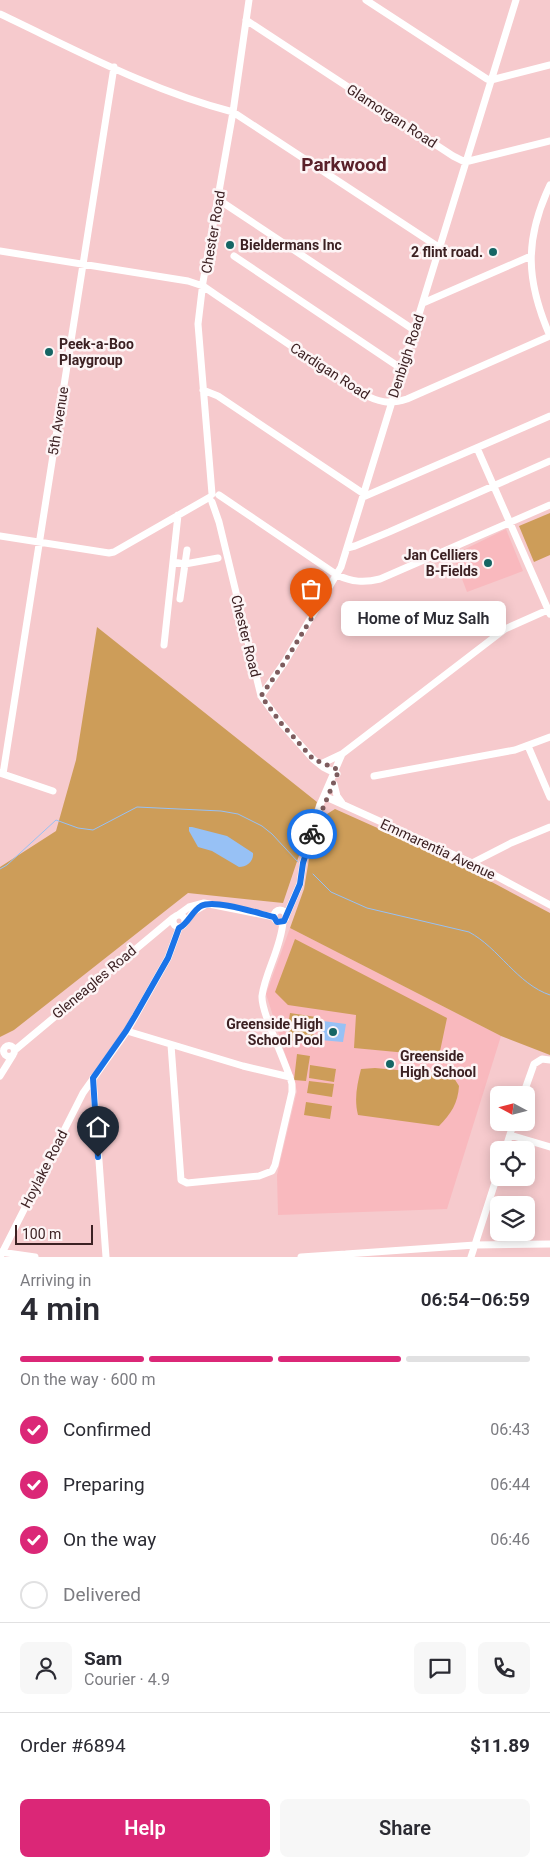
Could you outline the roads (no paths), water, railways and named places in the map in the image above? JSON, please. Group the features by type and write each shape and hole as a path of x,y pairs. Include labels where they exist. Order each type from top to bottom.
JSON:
{"street":[{"name":"Chester Road","path":"249,0 219,200 203,286 198,335 211,465 219,522 261,696 281,723 316,761 336,771"},
{"path":"366,0 483,78 491,80 550,65"},
{"name":"Denbigh Road","path":"261,696 284,663 337,575 347,548 516,0"},
{"path":"0,14 156,88 207,106 233,112 440,248"},
{"name":"Glamorgan Road","path":"246,20 465,162"},
{"name":"5th Avenue","path":"2,773 114,67"},
{"path":"465,162 550,141"},
{"path":"391,403 407,399 550,336 536,299 532,278 531,256 532,236 536,218 550,185"},
{"path":"219,200 414,330"},
{"name":"Cardigan Road","path":"0,251 188,281 203,286 361,392 377,401 391,403"},
{"path":"234,256 402,369"},
{"path":"422,303 531,256"},
{"path":"203,390 218,396 364,495 550,416"},
{"path":"344,806 330,786 324,766 505,629 549,611 477,448"},
{"path":"347,548 550,461"},
{"path":"0,536 109,553 114,552 200,503 215,498 230,502 337,575 357,582 380,579 550,505"},
{"path":"164,645 178,515"},
{"path":"180,599 187,550"},
{"path":"173,562 186,564 218,558"},
{"path":"374,776 486,756 528,746 550,737"},
{"path":"528,746 550,797"},
{"path":"292,903 275,913 274,917 277,922 284,919 292,903 300,884 303,863 313,830 345,751"},
{"path":"2,773 53,791"},
{"name":"Emmarentia Avenue","path":"326,797 472,863 550,905"},
{"path":"472,863 511,843 550,827"},
{"name":"Gleneagles Road","path":"1,1074 7,1051 27,1038 162,927 196,904 222,905 274,917"},
{"path":"162,927 180,926 193,912 208,904"},
{"path":"171,1044 180,1175 182,1181 185,1183 269,1174 275,1165 292,1092 290,1077 265,1012 262,999 278,947 284,919 285,912 280,910"},
{"path":"176,917 184,917 180,926 172,922 176,917"},
{"name":"Hoylake Road","path":"1,1254 79,1101 126,1031 168,958 180,926"},
{"path":"126,1031 243,1066 290,1077"},
{"path":"526,1086 533,1068 539,1060 550,1060"},
{"path":"93,1078 106,1257"},
{"path":"508,1141 511,1131"},
{"path":"510,1135 550,1146"},
{"path":"471,1257 494,1186"},
{"path":"301,1257 475,1245 550,1244"},
{"path":"1,1254 35,1257"}],"water":[{"path":"189,827 227,836 253,853 251,861 247,865 239,867 212,851 198,847 189,831"},
{"name":"Greenside High School Pool","path":"323,1021 346,1024 343,1042 320,1040"}],"waterway":[{"path":"0,869 7,865 56,820 78,828 93,830 137,807 221,811 238,814 262,826 298,862"},
{"path":"313,874 331,892 367,908 469,932 490,947 528,983 550,995"}],"place":[{"name":"Bieldermans Inc","path":"230,245"},
{"name":"2 flint road.","path":"493,252"},
{"name":"Peek-a-Boo Playgroup","path":"49,352"},
{"name":"Jan Celliers B-Fields","path":"488,563"},
{"name":"Home of Muz Salh","path":"311,619"},
{"name":"Greenside High School Pool","path":"333,1032"},
{"name":"Greenside High School","path":"390,1064"}],"district":[{"name":"Parkwood","path":"344,164"}]}
